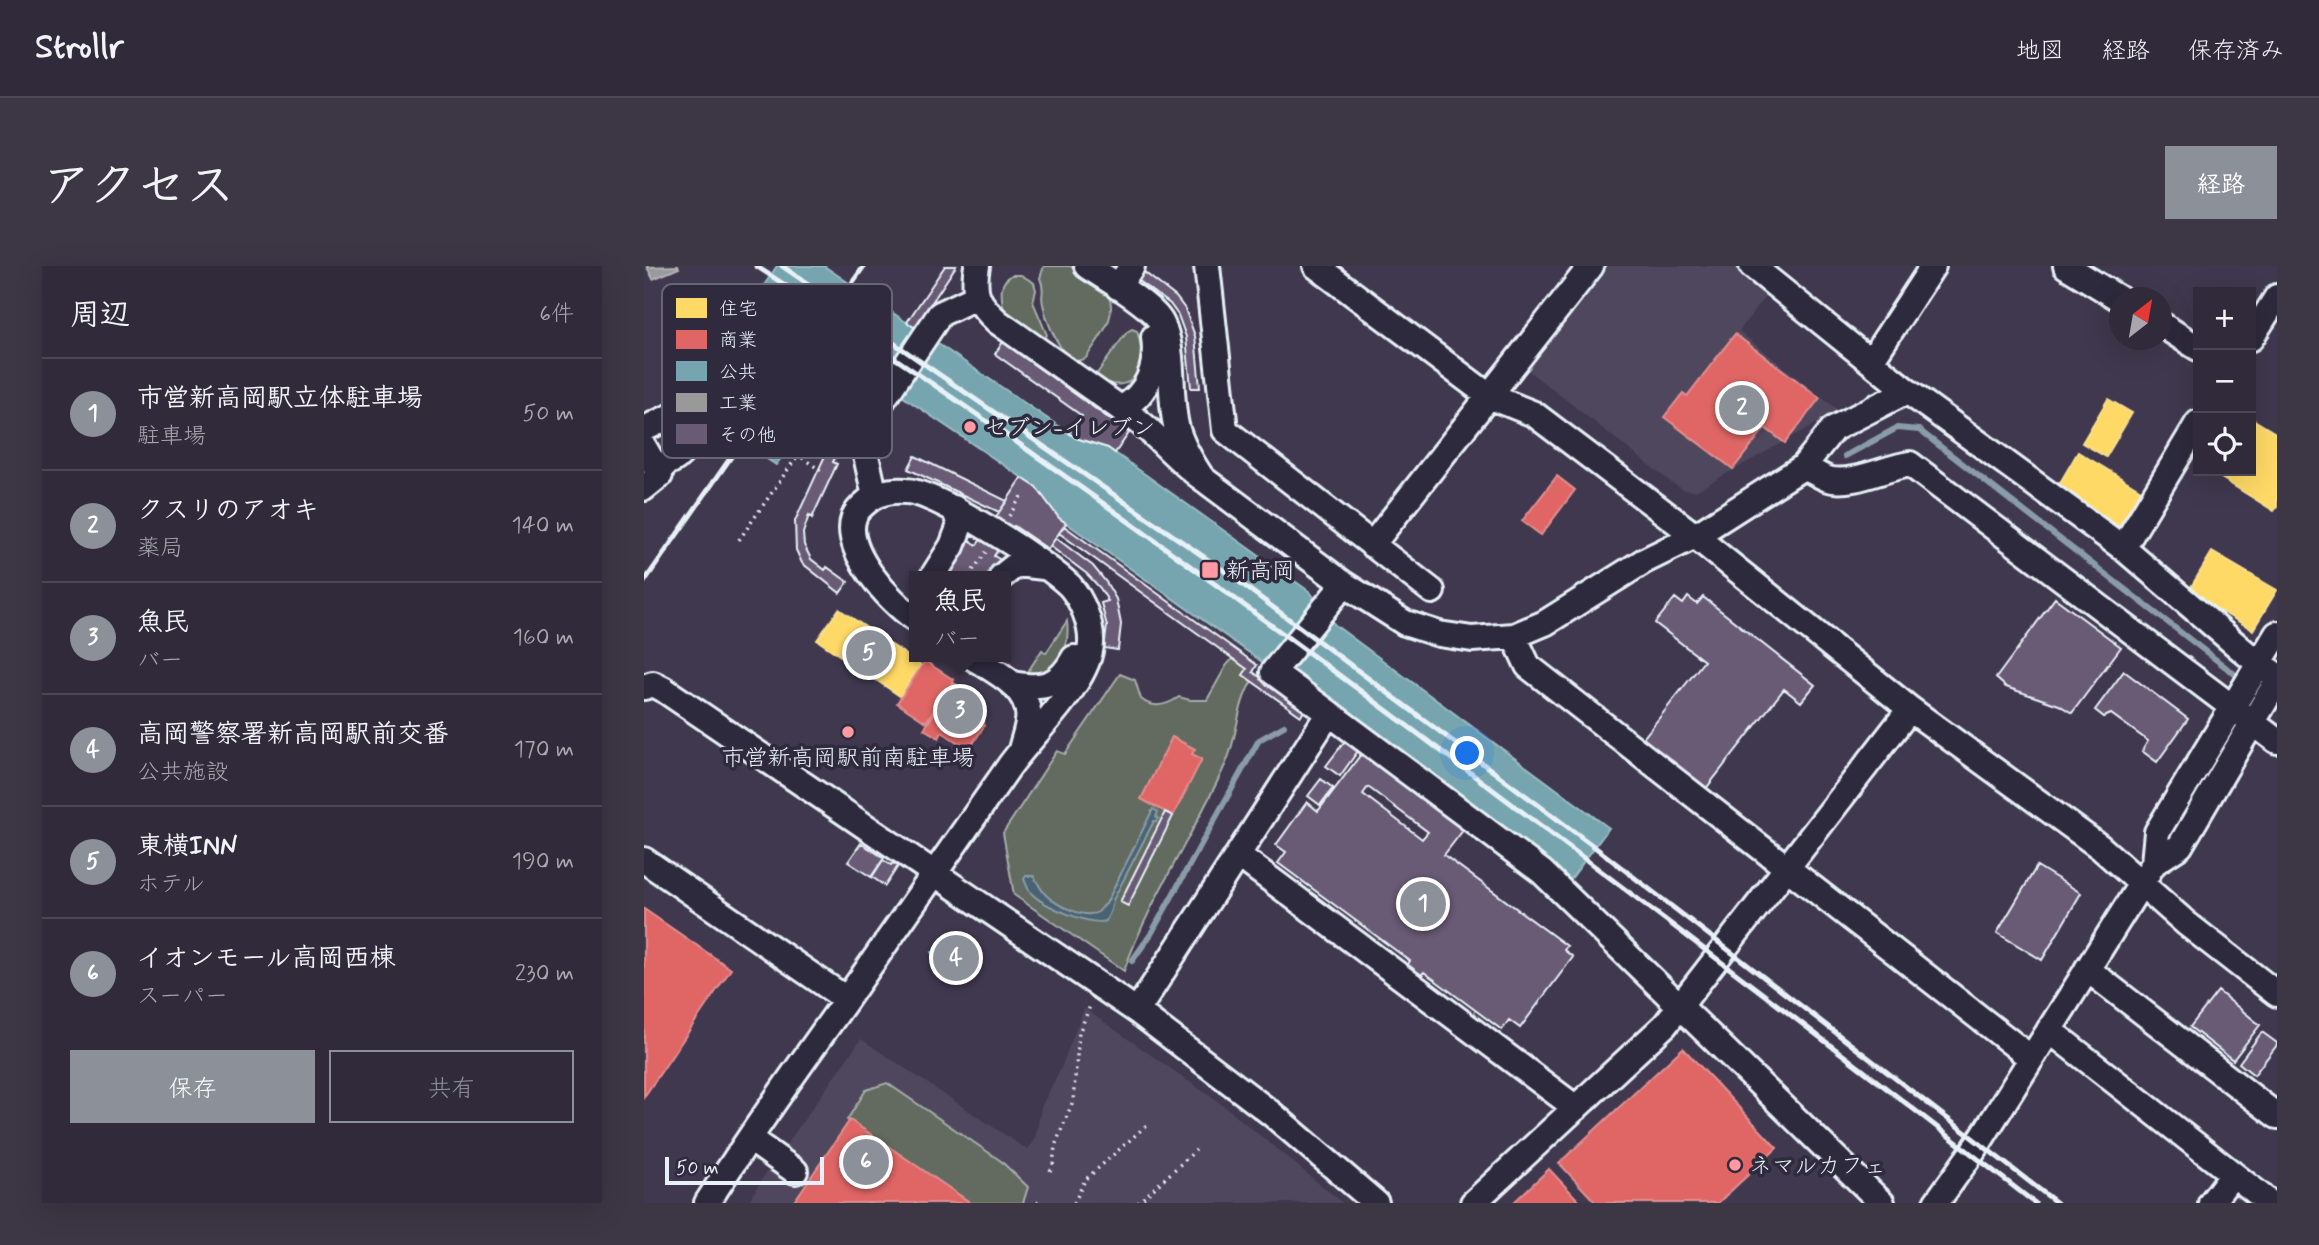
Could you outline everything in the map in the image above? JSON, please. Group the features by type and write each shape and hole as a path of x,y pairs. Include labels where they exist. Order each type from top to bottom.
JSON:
{"street":[{"path":"977,266 976,297 985,310 1154,433 1183,465 1344,584 1405,623 1439,634 1472,639 1514,636 1545,623 1639,564 1695,536 1803,467 1833,429 1907,391"},
{"path":"1087,266 1142,304 1160,320 1166,338 1177,428 1186,453 1202,478"},
{"path":"1118,287 1132,266"},
{"path":"1207,266 1224,430 1432,591"},
{"path":"1316,266 1489,396 1534,414 1695,536 1910,709 2100,846 2148,873 2187,924 2277,993"},
{"path":"1372,545 1591,266"},
{"path":"1752,266 1907,391 2123,548 2268,676"},
{"path":"1871,361 1933,266"},
{"path":"2066,266 2109,293"},
{"path":"892,386 940,314 976,297"},
{"path":"2256,330 2277,297"},
{"path":"1121,408 1137,397 1146,384 1155,358 1155,340 1150,319 1142,304"},
{"path":"2172,332 2193,345"},
{"path":"644,429 662,420"},
{"path":"2123,548 2193,431"},
{"path":"644,447 650,479 677,458"},
{"path":"866,458 875,496"},
{"path":"1803,467 1828,479 1848,480 1910,464 2255,717 2277,741"},
{"path":"707,1203 1020,750 1067,695 1087,661 1091,643 1087,621 1083,606 1070,586 954,508 909,490 875,496 863,505 854,516 853,533 866,565 903,599"},
{"path":"936,571 952,546 960,525 954,508"},
{"path":"1008,571 1017,564 1044,567"},
{"path":"1344,584 1273,672 1542,872 1882,1203"},
{"path":"1013,684 1043,687 1058,680 1069,668 1080,648 1087,621"},
{"path":"1936,1203 1976,1147 2148,873 2183,841 2255,717 2277,634"},
{"path":"1514,636 1528,666 2031,1058"},
{"path":"980,662 1013,684 1025,698 1029,720 1020,750"},
{"path":"2148,873 2157,832 2235,702 2268,676"},
{"path":"644,687 653,684 663,689 1137,1011 1272,1114 1376,1203"},
{"path":"1473,1203 1665,1025 1910,709"},
{"path":"1137,1011 1329,713"},
{"path":"1238,855 1576,1108"},
{"path":"644,860 846,999"},
{"path":"2087,969 2277,1116"},
{"path":"2049,1030 2270,1203"},
{"path":"750,1139 794,1171"},
{"path":"2211,1203 2233,1174"}],"path":[{"path":"739,540 796,458"},
{"path":"802,458 823,472"},
{"path":"1049,1171 1053,1165 1055,1146 1073,1101 1079,1033 1090,1006"},
{"path":"1074,1203 1085,1180 1149,1123"},
{"path":"1138,1203 1196,1150"}],"shaded area":[{"path":"1044,266 1070,266 1107,292 1111,310 1109,318 1086,358 1075,362 1069,360 1053,334 1042,300 1043,286 1040,278"},
{"path":"1606,266 1736,266 1769,291 1739,331 1839,411 1696,491 1684,490 1672,483 1525,368"},
{"path":"1012,275 1021,275 1034,283 1036,290 1033,302 1047,335 1042,341 1004,312 1002,287"},
{"path":"1132,329 1137,331 1140,343 1137,373 1132,380 1124,383 1100,381 1096,375"},
{"path":"1067,621 1067,642 1059,663 1047,673 1032,676 1027,673 1042,650 1046,653"},
{"path":"1233,658 1247,669 1244,675 1252,681 1243,701 1230,753 1146,918 1124,971 1014,895 1003,833 1057,751 1065,754 1120,674 1135,680 1141,699 1150,704 1169,703 1179,697 1207,700"},
{"path":"1084,1008 1224,1106 1343,1203 748,1203 861,1039 1028,1150 1036,1135 1041,1107 1061,1068"},
{"path":"887,1083 1001,1161 1028,1187 1023,1203 967,1203 847,1120 866,1090"}],"water":[{"path":"1153,809 1158,812 1158,818 1113,900 1106,921 1089,921 1068,914 1046,904 1029,891 1024,879 1026,876 1034,876 1044,893 1056,903 1078,913 1098,912 1106,904"}],"building: 住宅":[{"path":"2108,399 2132,413 2106,457 2082,443"},
{"path":"2256,421 2277,434 2277,507 2274,511 2218,476 2256,476"},
{"path":"2078,452 2141,490 2119,526 2057,488"},
{"path":"2212,552 2277,590 2253,630 2188,592"},
{"path":"839,609 909,657 909,662 921,665 900,696 817,640"}],"building: 商業":[{"path":"1735,334 1820,398 1785,443 1765,428 1733,469 1664,417 1683,393 1687,396"},
{"path":"1557,476 1575,490 1541,535 1522,521"},
{"path":"924,662 954,680 926,722 897,703"},
{"path":"954,683 980,699 984,726 969,750 942,732 939,738 924,729"},
{"path":"1172,737 1195,749 1192,754 1202,759 1173,816 1141,799"},
{"path":"644,909 731,969 644,1097"},
{"path":"1683,1048 1777,1148 1718,1203 1596,1203 1559,1163"},
{"path":"850,1120 971,1203 793,1203"},
{"path":"1549,1169 1581,1203 1513,1203"}],"building: 公共":[{"path":"777,266 824,266 850,284 765,284"},
{"path":"892,312 1076,438 1108,448 1310,592 1335,625 1609,828 1570,880 1297,675 1261,661 1059,518 1036,487 892,389"},
{"path":"768,458 781,458 776,465"},
{"path":"976,944 980,964 935,972 932,952"}],"building: 工業":[{"path":"647,267 679,268 653,279"}],"building: その他":[{"path":"945,266 956,266 915,328 907,322"},
{"path":"1144,272 1176,297 1185,309 1195,336 1200,388 1191,388 1186,337 1178,315 1170,304 1138,280"},
{"path":"1003,342 1129,433 1115,453 1069,433 1082,416 995,354"},
{"path":"915,456 1007,501 999,512 908,469"},
{"path":"824,458 835,458 833,462 837,464 812,518 809,515 803,533 804,545 811,559 848,582 840,593 802,563 796,550 795,521"},
{"path":"1022,478 1036,487 1059,518 1066,523 1048,549 1014,526 994,556 1004,562 1000,571 938,571 960,534 977,545"},
{"path":"1064,526 1257,665 1253,672 1305,709 1301,716 1243,675 1247,669 1059,533"},
{"path":"1056,538 1093,566 1116,599 1121,624 1118,650 1104,648 1107,626 1101,603 1108,601 1087,574 1050,546"},
{"path":"1688,597 1697,604 1703,597 1815,685 1801,702 1784,689 1704,791 1641,741 1704,661 1655,623 1675,598 1683,604"},
{"path":"2055,598 2121,647 2072,713 2059,705 2006,687 1996,678"},
{"path":"2124,671 2188,719 2157,762 2142,751 2148,741 2111,714 2104,717 2095,710"},
{"path":"1345,741 1358,751 1340,776 1326,766"},
{"path":"1362,753 1464,829 1444,855 1567,946 1564,950 1573,957 1520,1028 1509,1020 1502,1030 1424,972 1419,977 1406,967 1410,961 1278,863 1286,852 1276,845 1307,802 1318,811","holes":["1368,787 1428,832 1422,839 1363,794"]},
{"path":"1321,779 1333,788 1320,805 1308,796"},
{"path":"1165,812 1173,816 1128,906 1120,902"},
{"path":"861,843 884,858 871,877 848,862"},
{"path":"883,860 898,866 885,886 872,877"},
{"path":"2037,866 2081,893 2042,960 1997,933"},
{"path":"2218,991 2260,1025 2233,1060 2190,1027"},
{"path":"2262,1032 2277,1045 2254,1075 2239,1063"}],"waterway":[{"path":"1845,456 1897,428 1919,430 2241,679"},
{"path":"1132,961 1151,934 1259,740 1284,726"}],"railway":[{"path":"756,266 783,284"},
{"path":"782,266 808,284"},
{"path":"851,284 864,266"},
{"path":"892,342 1223,570 1596,848 2057,1203"},
{"path":"892,357 1088,493 1413,730 2035,1203"},
{"path":"644,582 730,458"}],"place":[{"name":"クスリのアオキ","path":"1742,408"},
{"name":"セブン-イレブン","path":"970,427"},
{"name":"新高岡","path":"1210,570"},
{"name":"東横INN","path":"869,653"},
{"name":"魚民","path":"960,711"},
{"name":"市営新高岡駅前南駐車場","path":"848,732"},
{"name":"市営新高岡駅立体駐車場","path":"1423,904"},
{"name":"高岡警察署新高岡駅前交番","path":"956,958"},
{"name":"イオンモール高岡西棟","path":"866,1162"},
{"name":"ネマルカフェ","path":"1735,1165"}]}
